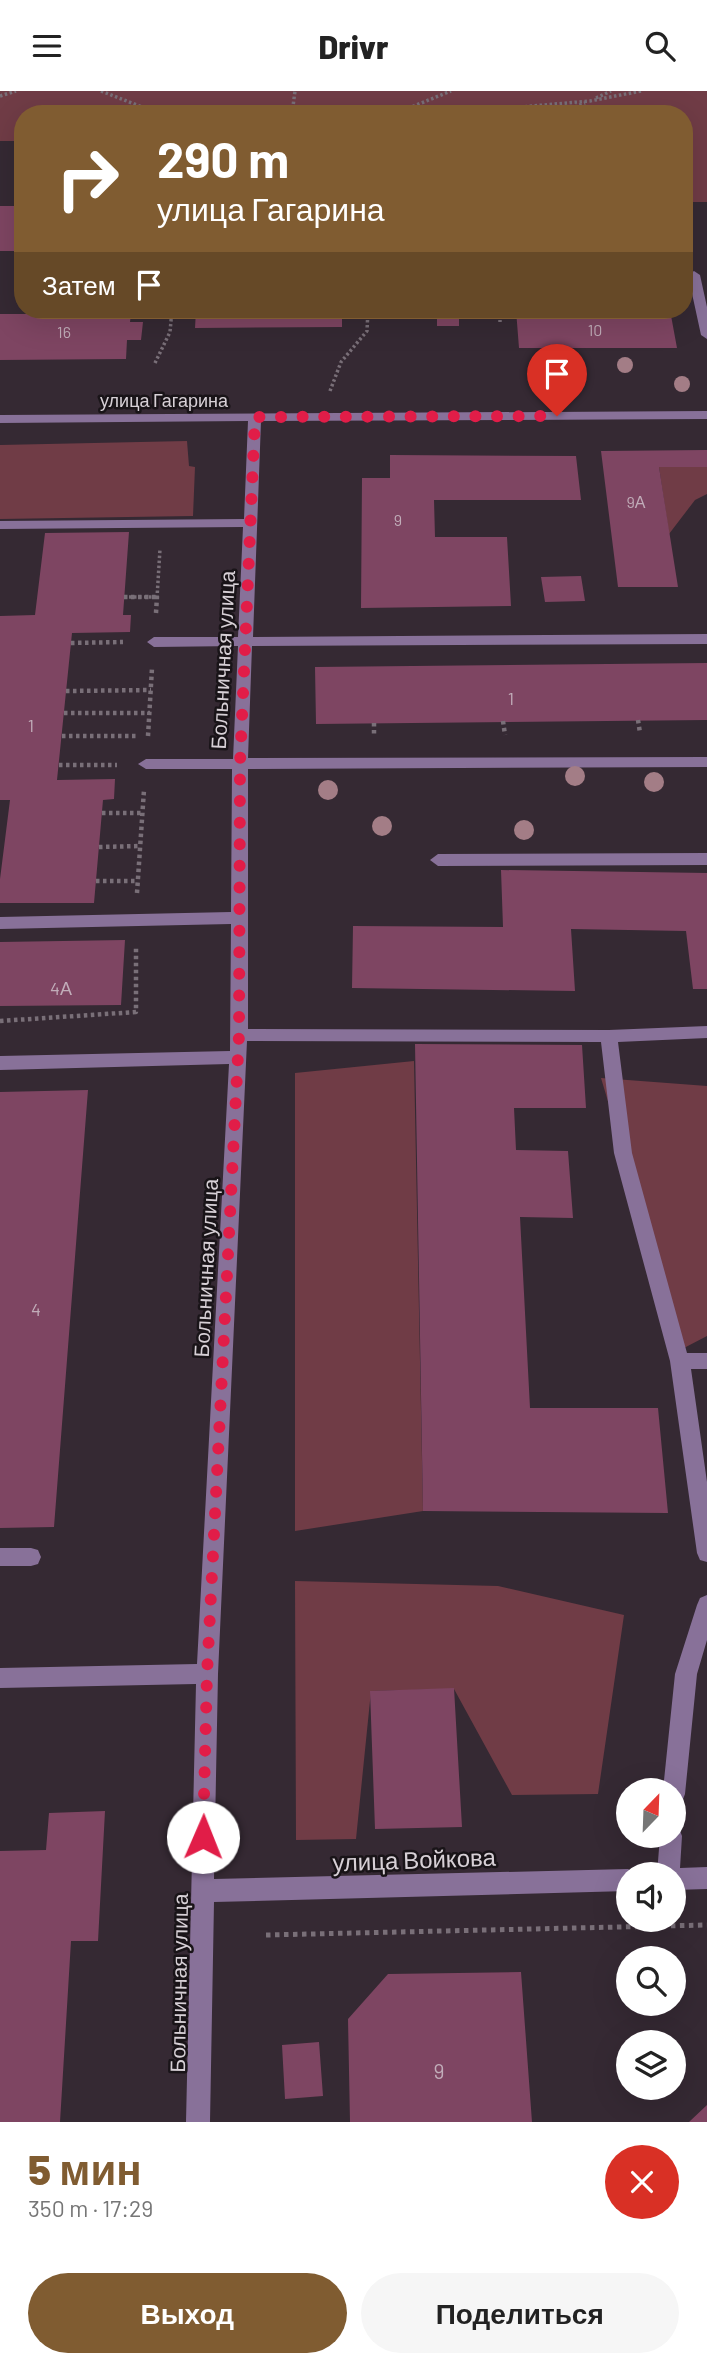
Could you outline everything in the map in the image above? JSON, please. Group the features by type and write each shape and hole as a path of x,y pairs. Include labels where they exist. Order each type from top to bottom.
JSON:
{"street":[{"path":"694,275 707,335"},
{"name":"улица Гагарина","path":"0,419 707,415"},
{"name":"Больничная улица","path":"198,2122 207,1674 239,1035 240,764 255,417"},
{"path":"0,525 251,523"},
{"path":"154,642 707,639"},
{"path":"146,764 707,761"},
{"path":"438,860 707,859"},
{"path":"0,923 239,918"},
{"path":"239,1035 608,1036 707,1032"},
{"path":"608,1036 623,1153 680,1361 707,1553"},
{"path":"0,1063 238,1057"},
{"path":"680,1361 707,1361"},
{"path":"0,1557 31,1557"},
{"path":"676,1778 686,1674 707,1605"},
{"path":"0,1678 207,1674"},
{"path":"686,1879 707,1878"},
{"name":"улица Войкова","path":"202,1891 616,1880"}],"path":[{"path":"0,96 16,91"},
{"path":"101,91 139,105"},
{"path":"416,105 451,91"},
{"path":"579,105 611,91"},
{"path":"544,105 590,101 641,91"},
{"path":"155,363 170,332 171,319"},
{"path":"329,393 341,362 367,331 368,319"},
{"path":"0,1021 136,1012 135,920 162,524"},
{"path":"124,597 157,597"},
{"path":"71,643 154,642"},
{"path":"66,691 151,690"},
{"path":"64,713 149,713"},
{"path":"62,736 148,736"},
{"path":"58,765 146,764"},
{"path":"102,813 143,813"},
{"path":"99,847 141,846"},
{"path":"96,881 138,881"},
{"path":"267,1935 707,1925"}],"shaded area":[{"path":"0,91 707,91 707,202 693,202 693,105 14,105 14,141 0,141"},
{"path":"187,441 189,466 195,467 193,516 0,519 0,445"},
{"path":"659,467 707,467 707,494 695,500 669,534"},
{"path":"414,1061 423,1511 295,1531 295,1073"},
{"path":"601,1078 707,1086 707,1336 682,1349"},
{"path":"295,1581 498,1586 624,1615 598,1794 512,1795 454,1689 371,1691 356,1839 296,1840"}],"building":[{"path":"0,206 14,206 14,251 0,251"},
{"path":"0,314 14,314 14,319 130,319 130,322 143,322 141,340 127,340 126,359 0,360"},
{"path":"196,319 342,319 342,327 195,328"},
{"path":"437,319 459,319 459,326 437,326"},
{"path":"517,319 672,319 677,348 519,348"},
{"path":"707,450 707,467 659,467 678,587 618,587 601,451"},
{"path":"390,455 576,456 581,500 434,500 435,537 507,537 511,606 361,608 362,478 390,478"},
{"path":"129,532 123,615 131,615 130,632 72,633 57,780 115,779 114,799 103,800 94,903 0,903 0,879 10,800 0,800 0,616 35,615 45,533"},
{"path":"581,576 585,601 545,602 541,577"},
{"path":"707,663 707,720 316,724 315,667"},
{"path":"501,870 707,873 707,989 693,989 686,931 571,929 575,991 352,988 353,926 503,927"},
{"path":"125,940 121,1005 0,1006 0,942"},
{"path":"415,1044 582,1045 586,1108 514,1108 516,1150 568,1151 573,1218 520,1217 530,1408 658,1408 668,1513 423,1511"},
{"path":"88,1090 54,1527 0,1528 0,1092"},
{"path":"454,1688 462,1827 375,1829 370,1691"},
{"path":"105,1811 98,1941 71,1941 60,2122 0,2122 0,1851 46,1850 49,1813"},
{"path":"521,1972 532,2122 350,2122 348,2019 388,1974"},
{"path":"319,2042 323,2096 285,2099 282,2045"},
{"path":"707,2105 707,2122 689,2122"}],"route":[{"path":"203,1837 207,1674 239,1035 240,764 255,417 557,416"}]}
